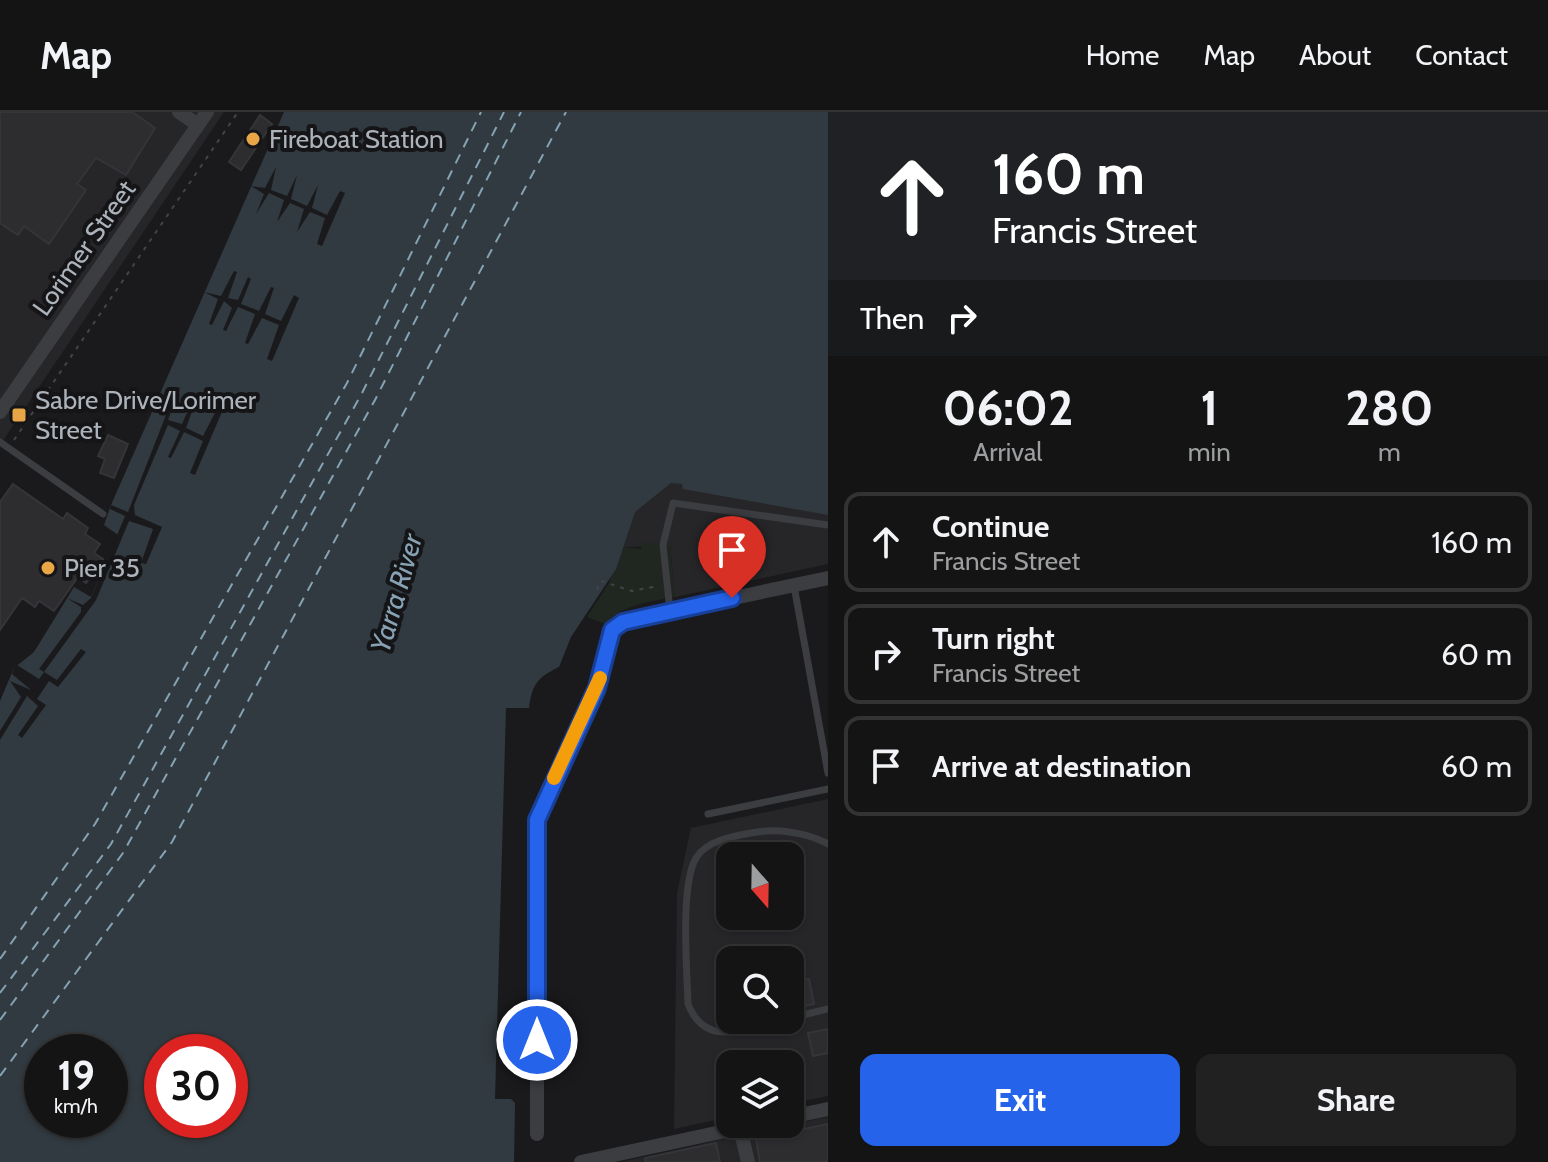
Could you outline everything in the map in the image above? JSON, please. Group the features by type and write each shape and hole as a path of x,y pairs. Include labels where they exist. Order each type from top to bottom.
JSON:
{"street":[{"path":"179,112 198,125"},
{"name":"Lorimer Street","path":"0,412 207,112"},
{"path":"537,1134 537,820 597,688 612,630 623,622 828,578"},
{"path":"804,1114 828,1109"},
{"path":"588,1161 716,1133"},
{"path":"742,1138 748,1162"}],"lane":[{"path":"0,442 103,514"},
{"path":"670,611 663,545 673,503 828,526"},
{"path":"794,585 828,773"},
{"path":"708,814 828,789"},
{"path":"716,1031 706,1031 694,1020 688,1004 688,885 697,856 722,839 768,830 816,838 828,844"},
{"path":"804,1015 828,1009"}],"path":[{"path":"9,448 238,112"},
{"path":"597,590 601,581 632,591 661,586"}],"shaded area":[{"path":"0,112 224,112 0,445"},
{"path":"674,455 777,504 828,515 828,564 675,597 670,546 622,547 635,511 671,482"},
{"path":"644,542 670,546 675,597 628,608 605,624 587,617 609,583 622,547 641,549"},
{"path":"828,799 828,1096 804,1101 804,1050 716,1050 716,1120 674,1129 677,893 691,828"},
{"path":"828,1117 828,1162 621,1162 729,1138 804,1138 804,1122"}],"water":[{"name":"Yarra River","path":"284,112 828,112 828,515 683,489 682,484 671,483 635,512 616,569 571,637 559,667 537,682 529,708 506,708 495,1099 511,1099 515,1103 514,1162 0,1162 0,701 14,668 34,652 74,587 91,597 118,535 104,525"}],"pier":[{"path":"276,167 271,190 287,196 297,175 291,199 307,206 318,185 312,208 327,215 340,191 345,193 322,246 317,244 325,218 310,212 297,232 304,209 290,203 277,222 284,200 269,193 256,214 264,194 251,186 265,188"},
{"path":"234,271 237,272 228,298 238,300 248,277 251,279 241,304 259,311 271,287 274,288 265,314 281,321 294,295 299,298 272,361 267,359 279,325 262,318 248,344 245,343 255,314 238,307 226,331 223,330 232,308 224,301 212,325 209,324 218,299 204,292 221,296"},
{"path":"177,387 180,388 168,420 182,424 193,399 196,400 186,428 203,436 219,405 224,407 195,475 190,473 203,441 184,432 171,458 168,457 180,431 168,425 134,505 135,515 162,527 146,564 141,563 153,529 129,521 96,600 44,672 39,669 81,612 81,607 67,598 83,605 91,598 125,516 110,509 111,505 128,512"},
{"path":"81,649 86,652 58,687 49,681 37,699 46,705 22,738 18,735 38,706 27,696 0,740 0,731 21,697 10,681 31,690 12,674 14,668 17,665 39,679 44,672 57,680"}],"building":[{"path":"0,112 132,112 155,128 126,175 96,158 77,184 86,190 49,244 24,226 18,235 0,223"},
{"name":"Fireboat Station","path":"260,115 272,124 241,170 229,162"},
{"path":"108,435 128,444 114,478 100,473 105,459 98,456"},
{"name":"Pier 35","path":"13,484 63,519 67,513 88,528 85,534 100,544 94,553 103,559 86,583 78,577 54,611 39,601 35,607 22,598 0,630 0,502"},
{"path":"809,979 814,1004 804,1006 804,980"},
{"path":"828,1029 828,1053 813,1056 808,1033"},
{"path":"828,1124 828,1162 760,1162 756,1139 804,1138 804,1129"},
{"path":"716,1143 720,1162 645,1162 645,1158"}],"ferry route":[{"path":"0,959 95,824 347,383 481,112"},
{"path":"0,993 111,844 362,393 504,112"},
{"path":"0,1020 123,853 375,400 521,112"},
{"path":"0,1076 172,842 566,112"}],"slow traffic":[{"path":"554,778 600,678"}],"place":[{"name":"Fireboat Station","path":"253,139"},
{"name":"Sabre Drive/Lorimer Street","path":"19,415"},
{"name":"Pier 35","path":"48,568"}],"route":[{"path":"537,1040 537,820 597,688 612,630 623,622 732,598"}]}
